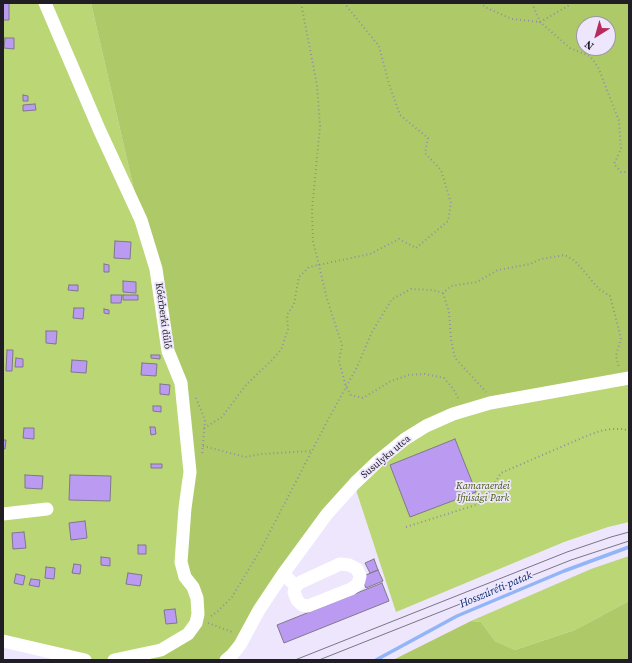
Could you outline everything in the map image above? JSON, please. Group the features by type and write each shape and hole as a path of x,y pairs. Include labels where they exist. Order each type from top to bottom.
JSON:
{"street":[{"name":"Kőérberki dűlő","path":"45,3 99,129 141,220 156,269 168,351 181,383 190,472 185,508 181,562 185,577 193,587 197,598 200,622"},
{"name":"Susulyka utca","path":"226,660 232,655 244,638 259,610 326,514 378,461 405,439 426,426 453,414 470,409 626,378"},
{"path":"3,514 46,509"},
{"path":"340,564 349,565 357,569 360,576 358,584 351,589 308,606 302,605 297,600 294,592 296,586 301,582 340,564"},
{"path":"283,574 296,586"},
{"path":"114,660 161,650 188,634 200,622"},
{"path":"3,641 85,660"}],"path":[{"path":"301,3 317,85 320,126 312,210 313,241 327,299 342,345 339,361 346,387 351,395 363,398 391,381 409,375 425,374 444,378 454,390 461,404 470,409"},
{"path":"204,428 222,417 246,385 281,350 288,328 287,315 294,304 299,277 309,267 370,254 399,239 416,248 448,221 451,203 441,170 425,153 428,138 400,115 389,84 379,46 344,3"},
{"path":"480,3 487,8 512,19 540,22 568,6 570,3"},
{"path":"532,3 540,22 570,48 590,56 598,67 619,121 621,149 614,164 621,172 629,172"},
{"path":"444,293 451,286 477,282 498,270 530,264 540,259 565,255 575,262 599,289 610,296 621,338 616,356 626,378"},
{"path":"200,622 218,611 232,598 261,549 357,367 372,332 392,299 411,289 432,290 444,293"},
{"path":"444,293 449,312 451,339 455,358 487,393 490,404"},
{"path":"406,527 482,503 501,473 600,431 611,429 629,431"},
{"path":"203,446 245,457 261,454 312,451"},
{"path":"200,622 244,638"}],"green space":[{"path":"3,3 91,3 141,220 181,383 197,598 188,634 114,660 85,660 3,641"},
{"path":"91,3 629,3 629,382 482,409 455,419 408,442 356,490 331,517 231,648 219,660 115,660 188,634 198,614 185,577 185,508 181,383 141,220"},
{"name":"Kamaraerdei Ifjúsági Park","path":"629,382 629,522 608,527 564,542 396,612 356,490 408,442 428,431 482,409"},
{"path":"629,556 629,601 575,630 515,650 495,641 481,622 471,621 591,569"},
{"path":"629,601 629,660 393,660 471,621 481,622 495,641 515,650 575,630"}],"building":[{"path":"3,3 9,3 9,20 3,20"},
{"path":"5,38 14,38 14,49 4,48"},
{"path":"23,95 28,96 28,101 23,101"},
{"path":"35,104 36,110 23,111 23,105"},
{"path":"115,241 131,242 130,259 114,258"},
{"path":"104,264 109,265 109,272 104,272"},
{"path":"123,281 136,282 136,293 123,292"},
{"path":"69,285 78,285 78,291 68,290"},
{"path":"111,295 122,295 121,303 111,303"},
{"path":"123,295 138,295 138,300 123,300"},
{"path":"74,308 84,308 83,319 73,318"},
{"path":"104,309 109,310 109,314 104,313"},
{"path":"46,331 57,331 56,344 46,343"},
{"path":"7,350 13,350 12,371 6,371"},
{"path":"151,355 160,355 160,359 151,358"},
{"path":"16,358 23,359 23,367 15,367"},
{"path":"72,360 87,361 86,373 71,372"},
{"path":"142,363 157,364 156,376 141,375"},
{"path":"160,384 170,385 169,395 160,394"},
{"path":"153,406 161,406 161,412 153,411"},
{"path":"150,427 155,427 156,434 151,435"},
{"path":"24,428 34,428 34,439 23,438"},
{"path":"455,439 476,492 410,517 390,465"},
{"path":"3,440 6,440 5,449 3,449"},
{"path":"151,464 162,464 162,468 151,468"},
{"path":"25,475 43,476 42,489 25,488"},
{"path":"70,475 111,476 110,501 69,500"},
{"path":"85,521 87,538 71,540 69,523"},
{"path":"24,532 26,548 13,549 12,533"},
{"path":"138,545 146,545 146,554 138,554"},
{"path":"101,557 110,558 110,566 101,565"},
{"path":"374,559 378,570 370,573 365,563"},
{"path":"74,564 81,565 80,574 72,573"},
{"path":"46,567 55,568 54,579 45,578"},
{"path":"378,570 383,581 366,588 361,577"},
{"path":"128,573 142,575 140,586 126,584"},
{"path":"16,574 25,576 23,585 14,583"},
{"path":"31,579 40,580 39,587 29,585"},
{"path":"382,583 389,601 284,643 277,625"},
{"path":"175,609 177,623 166,624 164,610"}],"waterway":[{"name":"Hosszúréti-patak","path":"376,660 457,616 564,571 629,547"}],"tram line":[{"path":"295,660 567,552 629,532"},
{"path":"319,660 571,560 629,541"}]}
